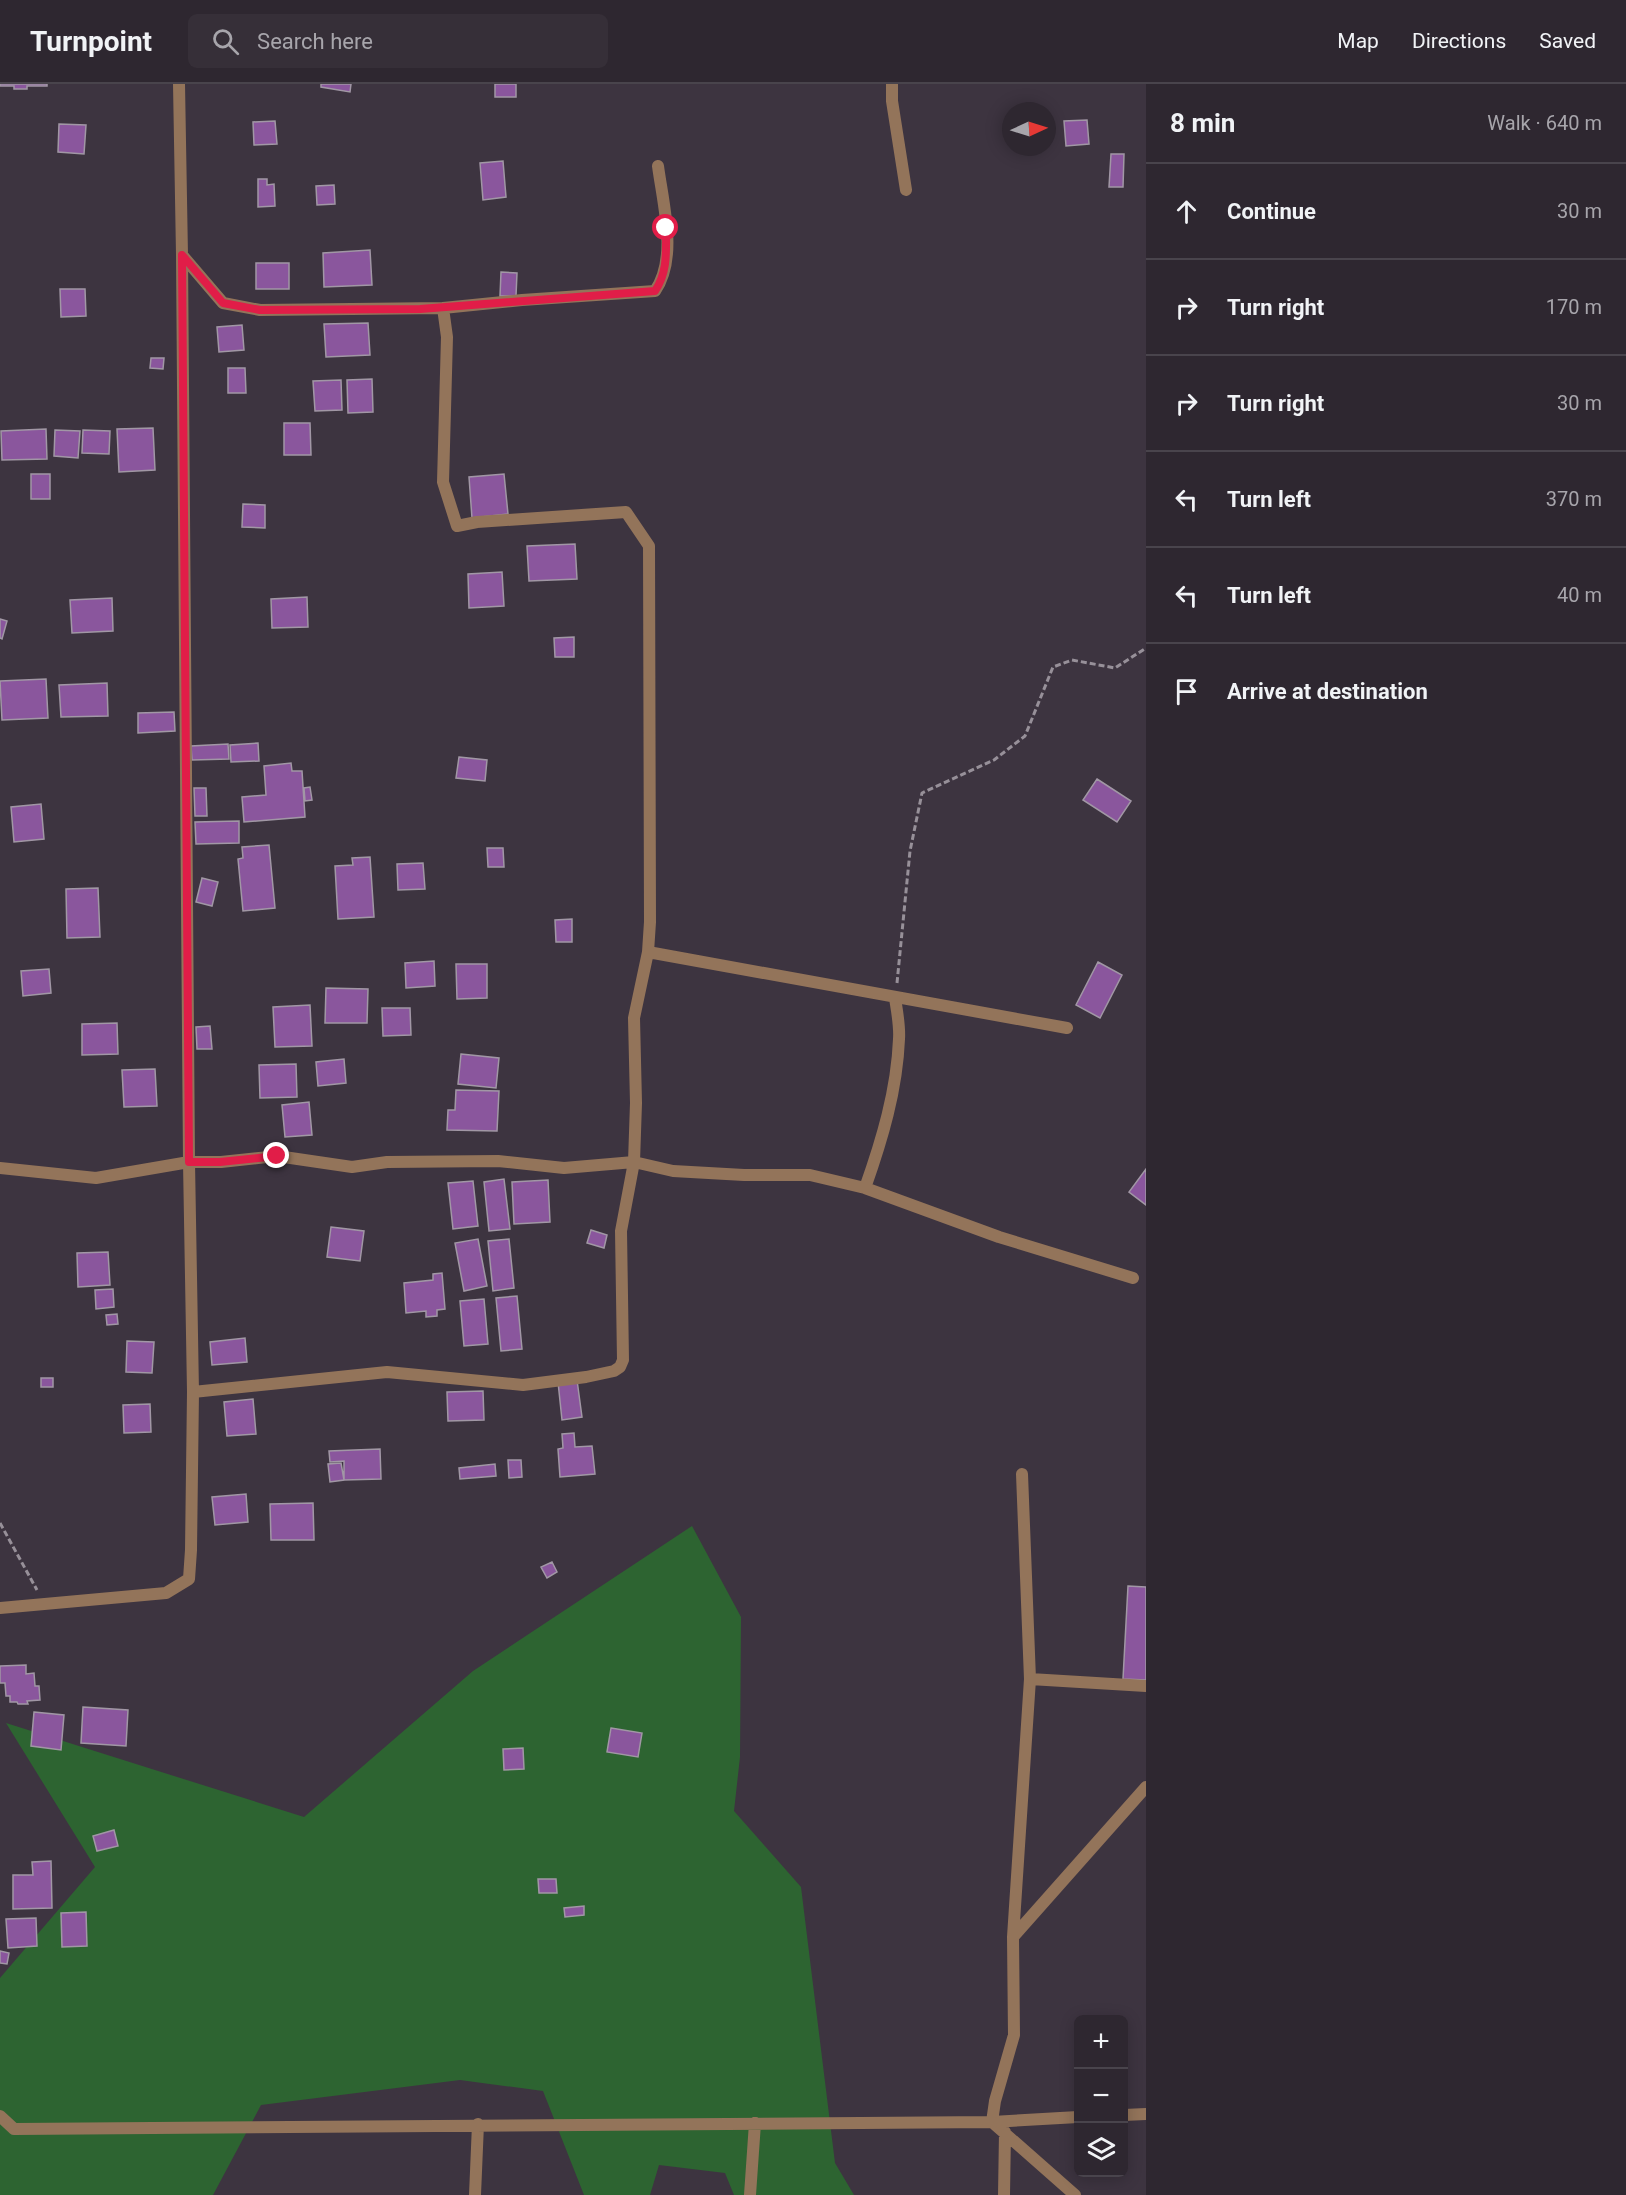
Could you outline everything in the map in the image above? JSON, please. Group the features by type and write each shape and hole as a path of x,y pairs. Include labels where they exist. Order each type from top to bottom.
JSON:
{"street":[{"path":"0,1608 166,1593 189,1579 193,1392 179,84"},
{"path":"892,84 892,101 906,190"},
{"path":"182,255 223,303 260,310 443,308 655,291 663,281 666,262 666,228 658,166"},
{"path":"193,1392 387,1372 523,1385 614,1371 620,1367 623,1360 621,1231 634,1162 636,1103 634,1018 648,952 650,922 649,546 626,512 477,522 457,526 443,482 447,337 443,308"},
{"path":"648,952 1067,1028"},
{"path":"865,1188 883,1137 893,1083 899,1038 896,998"},
{"path":"0,1168 96,1178 189,1162 220,1162 277,1156 352,1167 387,1162 498,1161 564,1168 634,1162 673,1171 810,1175 865,1188 999,1237 1133,1278"},
{"path":"993,2122 995,2101 1014,2035 1013,1937 1030,1678 1022,1474"},
{"path":"1030,1678 1146,1686"},
{"path":"1013,1937 1146,1787"},
{"path":"1128,2115 1146,2114"},
{"path":"0,2116 14,2130 478,2124 993,2122 1074,2117"},
{"path":"993,2122 1075,2195"},
{"path":"750,2195 755,2123"},
{"path":"475,2195 478,2124"},
{"path":"1004,2195 1005,2132"}],"path":[{"path":"896,998 910,851 922,793 994,760 1025,736 1053,667 1072,660 1115,668 1146,648"},
{"path":"0,1523 45,1603"}],"green space":[{"path":"692,1526 741,1617 740,1757 734,1811 801,1887 835,2163 854,2195 734,2195 725,2173 659,2165 650,2195 584,2195 543,2091 460,2080 261,2105 213,2195 0,2195 0,1978 95,1867 6,1723 304,1817 473,1671"}],"building":[{"path":"0,84 47,84 47,86 27,86 27,89 14,89 14,86 0,86"},
{"path":"321,84 351,84 350,92 321,87"},
{"path":"495,84 516,84 516,97 495,97"},
{"path":"1087,120 1089,144 1066,146 1064,121"},
{"path":"275,121 277,144 254,145 253,122"},
{"path":"59,124 86,125 84,154 58,152"},
{"path":"1111,154 1124,154 1123,187 1109,187"},
{"path":"503,161 506,197 483,200 480,163"},
{"path":"258,179 267,179 267,185 274,184 275,206 258,207"},
{"path":"334,185 335,204 317,205 316,186"},
{"path":"370,250 372,285 324,287 323,253"},
{"path":"256,263 289,263 289,289 256,289"},
{"path":"501,272 517,273 516,296 500,296"},
{"path":"60,289 85,289 86,316 61,317"},
{"path":"368,323 370,355 326,357 324,324"},
{"path":"242,325 244,350 219,352 217,327"},
{"path":"151,358 164,358 163,369 150,368"},
{"path":"228,368 245,368 246,393 228,393"},
{"path":"372,379 373,412 348,413 347,380"},
{"path":"341,380 342,410 315,411 313,381"},
{"path":"284,423 310,423 311,455 284,455"},
{"path":"153,428 155,470 119,472 117,429"},
{"path":"46,429 47,459 2,460 1,431"},
{"path":"55,430 80,431 78,458 54,456"},
{"path":"83,430 110,431 109,454 82,453"},
{"path":"31,474 50,474 50,499 31,499"},
{"path":"504,474 508,514 472,518 469,477"},
{"path":"243,504 265,505 265,528 242,527"},
{"path":"575,544 577,579 529,581 527,546"},
{"path":"502,572 504,606 469,608 468,574"},
{"path":"307,597 308,627 272,628 271,599"},
{"path":"112,598 113,631 72,633 70,600"},
{"path":"0,619 7,621 2,639 0,638"},
{"path":"574,637 574,657 555,657 554,638"},
{"path":"46,679 48,718 2,720 0,681"},
{"path":"107,683 108,716 61,717 59,685"},
{"path":"174,712 175,731 138,733 138,713"},
{"path":"258,743 259,761 231,762 230,745"},
{"path":"228,744 229,759 192,760 191,746"},
{"path":"459,757 487,760 485,781 456,778"},
{"path":"291,763 292,771 302,771 305,817 244,822 242,797 266,795 264,766"},
{"path":"1097,779 1131,801 1117,822 1083,800"},
{"path":"310,787 312,800 305,801 304,788"},
{"path":"194,788 206,788 207,816 195,816"},
{"path":"41,804 44,839 14,842 11,807"},
{"path":"239,821 239,843 196,844 195,822"},
{"path":"269,845 275,908 243,911 238,859 243,858 242,847"},
{"path":"487,848 503,848 504,867 488,867"},
{"path":"370,857 374,917 338,919 335,866 353,865 352,858"},
{"path":"423,863 425,889 398,890 397,864"},
{"path":"202,878 218,882 212,906 196,902"},
{"path":"98,888 100,937 67,938 66,889"},
{"path":"572,919 572,942 556,942 555,920"},
{"path":"434,961 435,986 406,988 405,963"},
{"path":"1098,962 1122,975 1100,1018 1076,1005"},
{"path":"456,964 487,964 487,998 457,999"},
{"path":"49,969 51,993 23,996 21,971"},
{"path":"326,988 368,989 367,1023 325,1023"},
{"path":"310,1005 312,1046 275,1047 273,1007"},
{"path":"382,1008 410,1008 411,1035 383,1036"},
{"path":"117,1023 118,1054 82,1055 82,1024"},
{"path":"210,1026 212,1049 197,1049 196,1027"},
{"path":"461,1054 499,1058 496,1088 458,1084"},
{"path":"344,1059 346,1083 318,1086 316,1062"},
{"path":"296,1064 297,1097 260,1098 259,1065"},
{"path":"155,1069 157,1106 124,1107 122,1070"},
{"path":"456,1090 499,1091 497,1131 447,1130 448,1110 455,1110"},
{"path":"309,1102 312,1135 285,1137 282,1105"},
{"path":"1146,1169 1146,1205 1129,1192"},
{"path":"504,1179 510,1229 489,1231 484,1182"},
{"path":"548,1180 550,1222 514,1224 512,1182"},
{"path":"473,1181 478,1226 453,1229 448,1183"},
{"path":"331,1227 364,1231 360,1261 327,1257"},
{"path":"591,1230 607,1235 604,1248 587,1243"},
{"path":"478,1239 487,1286 464,1291 455,1243"},
{"path":"509,1239 514,1288 493,1291 488,1241"},
{"path":"108,1252 110,1285 78,1287 77,1253"},
{"path":"442,1273 445,1309 437,1310 437,1316 426,1317 426,1311 406,1313 404,1283 433,1280 433,1274"},
{"path":"113,1289 114,1307 96,1309 95,1290"},
{"path":"517,1296 522,1349 501,1351 496,1298"},
{"path":"484,1299 488,1344 464,1346 460,1301"},
{"path":"117,1314 118,1324 107,1325 106,1315"},
{"path":"245,1338 247,1362 212,1365 210,1342"},
{"path":"127,1341 154,1342 152,1373 126,1372"},
{"path":"41,1378 53,1378 53,1387 41,1387"},
{"path":"577,1380 582,1417 562,1420 558,1382"},
{"path":"483,1391 484,1420 448,1421 447,1392"},
{"path":"253,1399 256,1434 227,1436 224,1402"},
{"path":"150,1404 151,1432 124,1433 123,1405"},
{"path":"574,1433 575,1447 592,1446 595,1474 560,1477 558,1449 563,1448 562,1434"},
{"path":"380,1449 381,1479 344,1480 344,1461 330,1462 329,1451"},
{"path":"508,1460 521,1460 522,1477 509,1478"},
{"path":"341,1463 344,1480 330,1482 328,1464"},
{"path":"495,1464 496,1476 460,1479 459,1468"},
{"path":"246,1494 248,1522 215,1525 212,1497"},
{"path":"313,1503 314,1540 271,1540 270,1504"},
{"path":"552,1562 557,1572 547,1578 541,1567"},
{"path":"1128,1586 1146,1587 1146,1680 1123,1679"},
{"path":"26,1665 26,1674 34,1673 35,1686 39,1686 40,1700 27,1701 28,1704 10,1702 10,1696 6,1696 5,1683 0,1683 0,1666"},
{"path":"83,1707 128,1710 126,1746 81,1743"},
{"path":"34,1712 64,1715 61,1750 31,1746"},
{"path":"611,1728 642,1733 638,1757 607,1752"},
{"path":"523,1748 524,1769 504,1770 503,1749"},
{"path":"114,1830 118,1846 97,1851 93,1836"},
{"path":"51,1861 52,1908 13,1909 13,1875 33,1875 32,1862"},
{"path":"538,1879 556,1879 557,1893 539,1893"},
{"path":"584,1906 584,1915 565,1917 564,1908"},
{"path":"86,1912 87,1946 62,1947 61,1913"},
{"path":"36,1918 37,1946 8,1948 6,1919"},
{"path":"0,1951 9,1953 7,1964 0,1963"}],"route":[{"path":"277,1156 220,1162 189,1162 182,255 223,303 260,310 443,308 655,291 663,281 666,262 666,228"}]}
